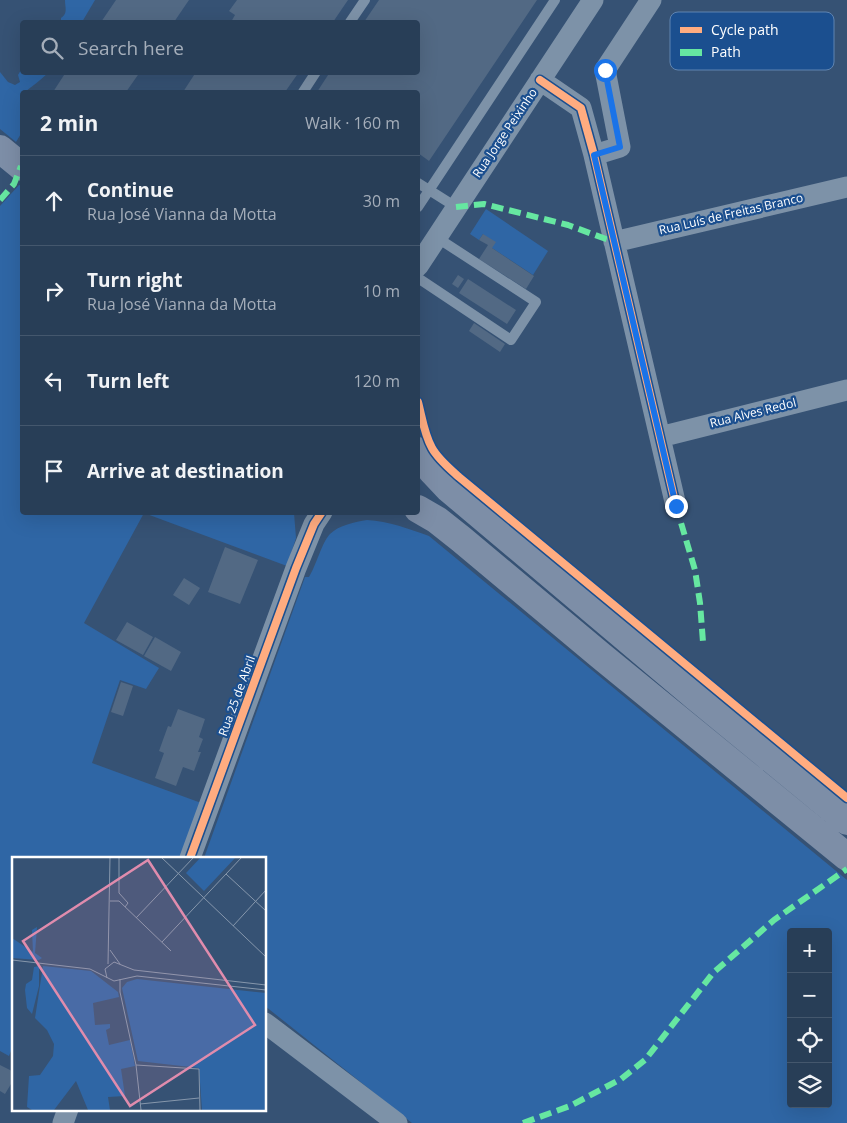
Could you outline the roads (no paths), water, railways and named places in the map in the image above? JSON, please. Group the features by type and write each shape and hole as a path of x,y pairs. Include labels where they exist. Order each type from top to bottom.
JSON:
{"main road":[{"path":"0,148 20,165"},
{"path":"420,454 432,472 448,488 696,697 847,821"},
{"path":"420,510 455,534 847,857"}],"street":[{"name":"Rua Jorge Peixinho","path":"420,263 594,0"},
{"path":"594,155 620,147 605,70 652,0"},
{"path":"540,80 581,108 594,155 676,506"},
{"name":"Rua Luís de Freitas Branco","path":"614,242 847,187"},
{"name":"Rua Alves Redol","path":"660,437 847,390"},
{"path":"306,542 310,515"},
{"path":"306,542 320,515"},
{"name":"Rua 25 de Abril","path":"190,857 306,542"},
{"path":"266,1024 397,1123"},
{"path":"63,1123 68,1110"}],"lane":[{"path":"351,20 365,0"},
{"path":"420,204 555,0"},
{"path":"304,90 314,75"},
{"path":"420,184 456,207"},
{"path":"420,279 511,340 536,302 436,237"}]}
